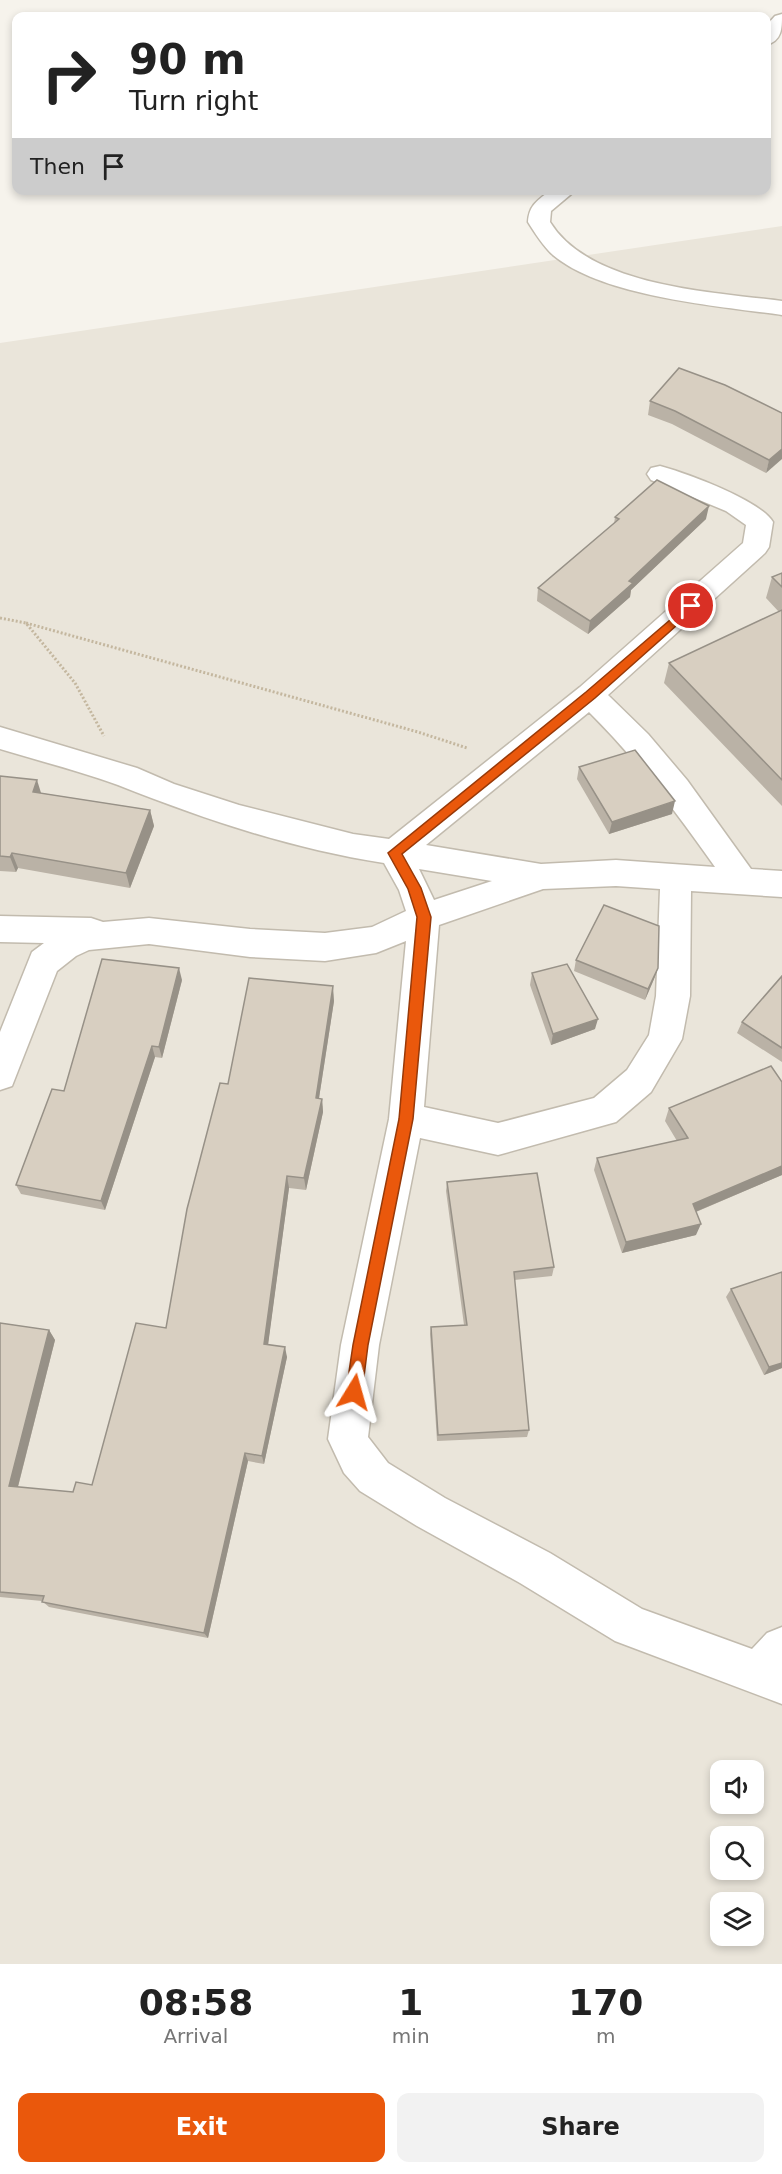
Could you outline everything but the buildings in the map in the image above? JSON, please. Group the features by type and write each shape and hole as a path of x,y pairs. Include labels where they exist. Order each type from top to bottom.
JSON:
{"street":[{"path":"771,33 782,20"},
{"path":"559,195 540,209 539,222 562,251 592,267 660,288 782,308"},
{"path":"394,853 590,695 756,547 760,522 735,505 660,474"},
{"path":"590,695 638,742 676,788 742,880"},
{"path":"0,738 126,776 163,792 238,818 353,846 543,876 616,873 782,884"},
{"path":"394,853 414,888 424,917 406,1119 360,1345 348,1439 357,1459 374,1477 431,1512 535,1568 630,1626 774,1668"},
{"path":"0,929 149,931 250,944 325,947 376,940 424,917 543,876"},
{"path":"406,1119 498,1139 603,1111 639,1081 665,1039 673,996 676,876"},
{"path":"0,1075 44,962 65,946 86,937 149,931"}],"path":[{"path":"0,618 26,623 418,732 506,761"},
{"path":"26,623 75,683 126,776"}],"shaded area":[{"path":"782,226 782,1964 0,1964 0,343"}],"route":[{"path":"354,1392 360,1345 406,1119 424,917 414,888 394,853 590,695 691,606"}]}
